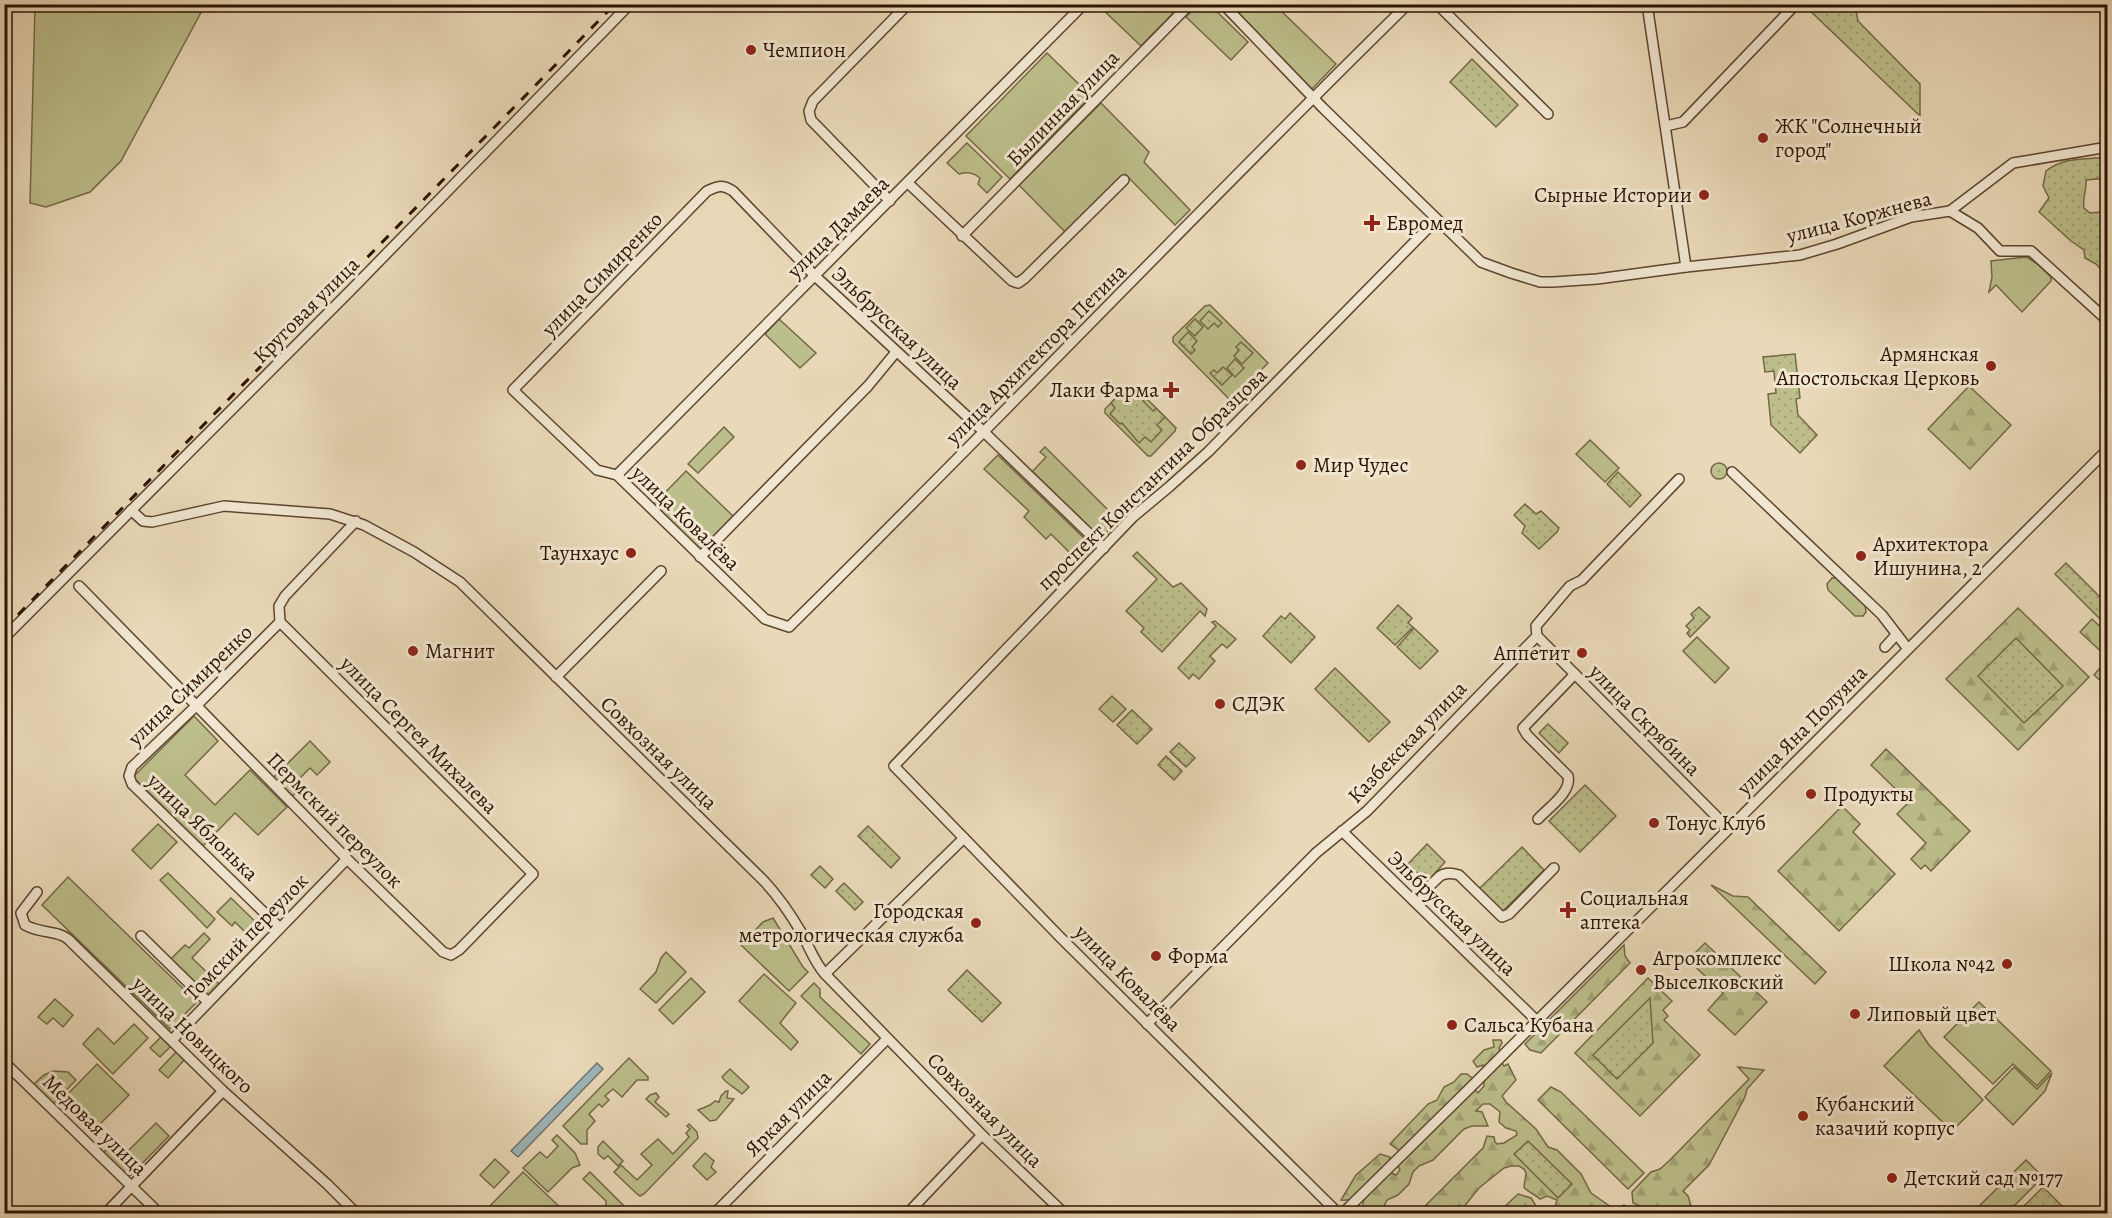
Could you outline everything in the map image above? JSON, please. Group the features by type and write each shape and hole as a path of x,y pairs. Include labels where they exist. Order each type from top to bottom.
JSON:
{"street":[{"name":"Круговая улица","path":"4,638 351,290 630,4"},
{"path":"890,201 811,120 809,111 813,101 908,4"},
{"name":"улица Дамаева","path":"617,475 1084,4"},
{"name":"Былинная улица","path":"962,236 1190,4"},
{"name":"улица Коржнева","path":"1223,4 1481,262 1511,273 1540,282 1552,282 1597,279 1808,254 1911,218 1950,212 1978,228 2000,251 2031,251 2108,321"},
{"name":"улица Архитектора Петина","path":"779,624 789,627 1408,4"},
{"path":"1437,4 1548,114"},
{"path":"1647,4 1686,267"},
{"path":"1666,126 1683,122 1796,4"},
{"path":"1950,212 2013,163 2108,147"},
{"path":"908,183 1011,281 1018,283 1025,279 1124,180"},
{"name":"Эльбрусская улица","path":"719,185 726,186 733,191 814,276 984,432 1104,548"},
{"name":"улица Симиренко","path":"513,390 707,191 719,185"},
{"name":"проспект Константина Образцова","path":"894,766 1133,517 1208,452 1437,220"},
{"path":"700,557 867,386 896,352"},
{"name":"улица Ковалёва","path":"513,390 597,470 617,475 765,619 779,624"},
{"name":"улица Яна Полуяна","path":"1340,1214 1537,1021 2108,449"},
{"path":"1732,471 1882,615 1908,648"},
{"name":"Казбекская улица","path":"1147,1024 1316,853 1367,812 1537,636 1536,626 1570,586 1582,580 1679,479"},
{"name":"Совхозная улица","path":"131,510 143,521 152,522 224,506 330,514 356,521 414,552 460,582 771,888 800,932 817,965 825,974 982,1135 1065,1214"},
{"path":"280,622 279,606 285,596 356,521"},
{"path":"556,677 661,571"},
{"name":"Пермский переулок","path":"79,586 347,859 443,952 452,955"},
{"name":"улица Симиренко","path":"129,776 132,767 168,730 196,706 280,622"},
{"name":"улица Сергея Михалева","path":"280,622 533,874 452,955"},
{"path":"1885,647 1896,635"},
{"name":"улица Скрябина","path":"1537,636 1728,830"},
{"path":"1538,819 1568,788 1569,780 1568,776 1527,735 1523,728 1575,674"},
{"name":"улица Ковалёва","path":"894,766 1147,1024 1340,1214"},
{"name":"улица Яблонька","path":"129,776 132,784 280,927"},
{"name":"Эльбрусская улица","path":"1342,831 1537,1021"},
{"path":"825,974 964,838"},
{"name":"Томский переулок","path":"172,1041 347,859"},
{"path":"1414,901 1440,876 1450,873 1459,875 1499,916 1506,916 1554,868"},
{"name":"улица Новицкого","path":"38,892 21,913 25,925 36,931 62,934 223,1091 327,1184 357,1214"},
{"name":"улица Новицкого","path":"141,936 208,1002"},
{"name":"Яркая улица","path":"714,1214 887,1039"},
{"name":"Медовая улица","path":"4,1062 160,1214"},
{"path":"105,1214 223,1091"},
{"path":"911,1212 982,1135"}],"green space":[{"path":"1198,4 1210,5 1248,42 1231,60 1186,17"},
{"path":"35,5 205,5 121,161 90,192 46,207 30,203"},
{"path":"1098,5 1181,5 1141,46"},
{"path":"1224,5 1275,5 1336,64 1311,90"},
{"path":"1804,5 1855,5 1858,21 1920,84 1920,116"},
{"path":"1047,53 1091,96 1010,179 966,136"},
{"path":"1472,59 1518,105 1496,127 1450,82"},
{"path":"1101,103 1149,152 1144,162 1190,210 1175,225 1125,174 1066,233 1019,185"},
{"path":"967,143 1002,177 987,193 978,184 980,178 970,173 959,174 947,163"},
{"path":"2107,157 2107,178 2086,180 2084,208 2090,213 2100,212 2107,217 2107,276 2096,264 2085,258 2084,250 2039,212 2049,198 2043,186 2046,171 2068,161"},
{"path":"2026,257 2042,268 2051,277 2051,281 2022,312 1996,285 1989,292 1992,277 1991,261"},
{"path":"1210,305 1268,363 1231,401 1173,342 1173,337 1205,306"},
{"path":"1209,311 1222,323 1218,327 1214,323 1208,329 1200,321"},
{"path":"779,319 816,353 800,368 765,334"},
{"path":"1195,319 1203,327 1195,336 1186,328"},
{"path":"1188,332 1197,341 1192,347 1195,350 1191,354 1179,342"},
{"path":"1241,342 1253,353 1242,364 1234,356 1239,350 1236,347"},
{"path":"1795,354 1800,398 1796,399 1798,415 1817,435 1800,453 1771,425 1768,394 1776,393 1774,371 1765,372 1763,357"},
{"path":"1235,359 1244,368 1235,377 1227,368"},
{"path":"1223,367 1232,375 1222,385 1210,373 1214,370 1217,373"},
{"path":"1969,386 2011,425 1970,469 1928,429"},
{"path":"1127,387 1135,387 1176,428 1151,456 1148,456 1105,413 1105,409"},
{"path":"1136,388 1146,398 1143,401 1153,411 1156,408 1165,417 1157,425 1162,430 1151,442 1145,437 1139,443 1122,423 1120,424 1110,414 1115,408 1111,403 1122,391 1128,396"},
{"path":"724,427 734,437 698,473 688,464"},
{"path":"1187,440 1192,444 1192,449 1184,457 1179,458 1168,473 1164,473 1159,468"},
{"path":"1590,440 1619,468 1605,482 1576,454"},
{"path":"1045,447 1117,519 1117,522 1104,535 1099,536 1032,472 1046,457 1040,452"},
{"path":"998,455 1090,544 1092,549 1079,562 1051,534 1046,539 1024,517 1029,511 984,469"},
{"path":"1719,463 1725,465 1727,471 1725,477 1719,479 1713,477 1711,471 1713,465"},
{"path":"686,471 733,516 700,551 653,505"},
{"path":"1618,472 1641,495 1630,507 1607,484"},
{"path":"1525,504 1536,514 1541,511 1559,528 1539,549 1522,533 1525,526 1514,515"},
{"path":"1137,552 1173,587 1181,583 1207,609 1205,616 1200,611 1162,652 1141,632 1144,628 1126,611 1157,579 1133,556"},
{"path":"2066,563 2107,604 2107,626 2055,574"},
{"path":"1832,578 1838,578 1865,605 1866,612 1863,616 1855,616 1828,590 1827,584"},
{"path":"1398,605 1412,618 1408,623 1413,627 1395,645 1377,628"},
{"path":"1699,607 1710,617 1690,637 1687,633 1690,630 1686,626 1694,618 1691,614"},
{"path":"2018,608 2089,677 2018,750 1946,679"},
{"path":"1290,613 1315,637 1291,663 1263,636 1281,616 1285,619"},
{"path":"2092,619 2107,633 2107,657 2080,632"},
{"path":"1215,621 1236,639 1227,648 1222,644 1210,656 1215,661 1199,679 1193,674 1189,679 1178,668 1216,626 1212,622"},
{"path":"1414,628 1438,651 1420,669 1397,647"},
{"path":"1697,637 1729,668 1715,683 1683,651"},
{"path":"2016,638 2063,686 2024,723 1978,676"},
{"path":"2107,660 2108,686 2107,687 2094,675"},
{"path":"1335,668 1390,722 1369,742 1315,689"},
{"path":"1112,696 1126,709 1113,722 1099,709"},
{"path":"1132,710 1152,729 1137,744 1117,725"},
{"path":"194,716 218,741 185,775 215,805 250,770 287,807 258,835 235,813 203,846 133,777"},
{"path":"1548,724 1568,743 1559,753 1539,733"},
{"path":"310,741 330,762 317,775 310,768 294,784 299,789 291,798 272,779"},
{"path":"1179,743 1195,758 1186,767 1170,752"},
{"path":"1886,749 1970,831 1931,871 1925,865 1921,869 1911,859 1926,843 1897,814 1909,802 1871,765"},
{"path":"1166,756 1182,771 1174,780 1158,765"},
{"path":"1585,785 1616,816 1580,852 1549,821"},
{"path":"1842,806 1860,824 1853,832 1895,874 1839,931 1778,871"},
{"path":"158,824 177,842 151,869 132,850"},
{"path":"868,826 900,858 891,868 858,836"},
{"path":"1427,844 1445,862 1427,882 1408,864"},
{"path":"1522,847 1544,870 1502,912 1479,889"},
{"path":"820,866 833,879 825,888 811,875"},
{"path":"168,873 215,919 207,928 160,880"},
{"path":"68,877 197,1002 170,1029 42,905"},
{"path":"844,883 863,902 855,910 836,891"},
{"path":"1711,885 1733,896 1748,897 1826,972 1815,984"},
{"path":"231,898 264,930 253,940 235,922 232,926 217,912"},
{"path":"773,918 808,972 789,991 741,945 763,922"},
{"path":"204,933 210,939 192,958 219,984 207,996 170,960 185,945 189,948"},
{"path":"1705,943 1767,1002 1735,1035 1708,1010 1723,993 1688,960"},
{"path":"1624,945 1625,956 1630,963 1541,1053 1530,1050 1525,1044"},
{"path":"666,952 686,972 656,1003 640,989 656,972"},
{"path":"967,970 1001,1003 982,1022 948,990"},
{"path":"764,974 796,1003 780,1023 798,1042 791,1050 739,1001"},
{"path":"691,978 705,992 673,1024 659,1010"},
{"path":"1648,978 1672,1001 1663,1010 1668,1016 1664,1020 1700,1055 1640,1116 1575,1053"},
{"path":"814,983 820,989 820,997 870,1044 861,1054 801,996"},
{"path":"1650,998 1653,1043 1617,1079 1593,1055"},
{"path":"55,999 73,1015 63,1027 53,1018 47,1024 38,1017"},
{"path":"1979,1002 2051,1071 2037,1086 2013,1064 1993,1084 1944,1037"},
{"path":"134,1024 148,1038 113,1074 83,1044 98,1028 114,1044"},
{"path":"1919,1030 1929,1045 1983,1100 1952,1131 1884,1066"},
{"path":"161,1037 171,1046 160,1057 150,1048"},
{"path":"1493,1040 1501,1040 1500,1059 1504,1066 1508,1064 1516,1080 1502,1096 1506,1102 1536,1129 1548,1147 1557,1150 1581,1174 1591,1193 1614,1209 1619,1209 1624,1205 1628,1208 1624,1214 1579,1213 1579,1209 1567,1206 1561,1210 1555,1207 1557,1200 1547,1196 1540,1199 1524,1187 1526,1173 1519,1166 1504,1168 1479,1188 1459,1213 1418,1213 1483,1148 1487,1136 1494,1137 1497,1144 1504,1143 1517,1135 1516,1131 1506,1128 1499,1122 1500,1112 1490,1104 1483,1104 1476,1111 1482,1112 1488,1126 1472,1126 1464,1129 1433,1160 1419,1166 1413,1172 1409,1184 1398,1195 1387,1200 1381,1213 1360,1213 1359,1211 1363,1205 1364,1195 1374,1178 1356,1196 1341,1200 1356,1175 1380,1154 1390,1157 1387,1171 1396,1175 1400,1170 1395,1159 1401,1152 1390,1144 1428,1104 1437,1100 1444,1087 1454,1082 1461,1074 1467,1074 1476,1081 1472,1087 1478,1093 1484,1086 1483,1065 1477,1067 1473,1061 1484,1050 1494,1047"},
{"path":"177,1051 185,1059 168,1078 159,1070"},
{"path":"629,1058 648,1077 648,1080 637,1080 622,1097 613,1089 605,1096 609,1100 602,1107 599,1104 589,1114 595,1121 587,1130 587,1144 581,1144 563,1126"},
{"path":"97,1064 129,1095 92,1132 61,1101"},
{"path":"1738,1067 1764,1070 1747,1089 1709,1165 1683,1191 1688,1196 1693,1212 1691,1214 1644,1213 1650,1213 1650,1210 1633,1203 1632,1192 1651,1172 1660,1169 1669,1161 1749,1079"},
{"path":"2014,1067 2037,1089 2052,1073 2045,1091 2013,1125 1985,1097"},
{"path":"730,1069 749,1087 742,1094 722,1077"},
{"path":"53,1071 68,1072 76,1080 52,1105 33,1085 44,1075"},
{"path":"1551,1087 1561,1092 1644,1173 1628,1189 1538,1100"},
{"path":"728,1091 727,1098 734,1099 716,1120 710,1121 698,1110 715,1101 719,1102"},
{"path":"656,1093 659,1097 655,1102 669,1114 666,1117 646,1099"},
{"path":"156,1123 169,1136 131,1175 126,1176 102,1154 113,1143 125,1154"},
{"path":"689,1124 697,1132 698,1138 644,1194 640,1196 614,1172 621,1165 637,1180 652,1165 641,1154 658,1139 673,1154 689,1137 686,1133 690,1129 687,1126"},
{"path":"557,1135 575,1153 580,1165 572,1168 548,1192 523,1168 540,1152 547,1158 558,1146 552,1140"},
{"path":"603,1141 623,1161 618,1166 608,1156 604,1159 598,1154 598,1147"},
{"path":"1528,1141 1572,1184 1558,1198 1514,1154"},
{"path":"705,1153 714,1161 711,1167 716,1172 707,1180 693,1166"},
{"path":"495,1159 509,1172 494,1188 480,1175"},
{"path":"2026,1160 2043,1177 2007,1213 1972,1213"},
{"path":"523,1172 566,1213 495,1213 489,1207"},
{"path":"590,1172 623,1205 619,1213 598,1213 606,1205 606,1201 583,1179"},
{"path":"2043,1187 2063,1207 2057,1213 2028,1213 2022,1208"},
{"path":"1518,1194 1531,1198 1538,1209 1532,1213 1498,1213"}],"water":[{"path":"597,1063 603,1069 518,1157 511,1151"}],"railway":[{"path":"4,629 615,4"}],"place":[{"name":"Чемпион","path":"751,50"},
{"name":"ЖК \"Солнечный город\"","path":"1763,138"},
{"name":"Сырные Истории","path":"1704,195"},
{"name":"Евромед","path":"1372,223"},
{"name":"Армянская Апостольская Церковь","path":"1991,366"},
{"name":"Лаки Фарма","path":"1171,390"},
{"name":"Мир Чудес","path":"1301,465"},
{"name":"Таунхаус","path":"631,553"},
{"name":"Архитектора Ишунина, 2","path":"1861,556"},
{"name":"Магнит","path":"413,651"},
{"name":"Аппетит","path":"1582,653"},
{"name":"СДЭК","path":"1220,704"},
{"name":"Продукты","path":"1811,794"},
{"name":"Тонус Клуб","path":"1654,823"},
{"name":"Социальная аптека","path":"1568,910"},
{"name":"Городская метрологическая служба","path":"976,923"},
{"name":"Форма","path":"1156,956"},
{"name":"Школа №42","path":"2007,964"},
{"name":"Агрокомплекс Выселковский","path":"1641,970"},
{"name":"Липовый цвет","path":"1855,1014"},
{"name":"Сальса Кубана","path":"1452,1025"},
{"name":"Кубанский казачий корпус","path":"1803,1116"},
{"name":"Детский сад №177","path":"1892,1178"}]}
